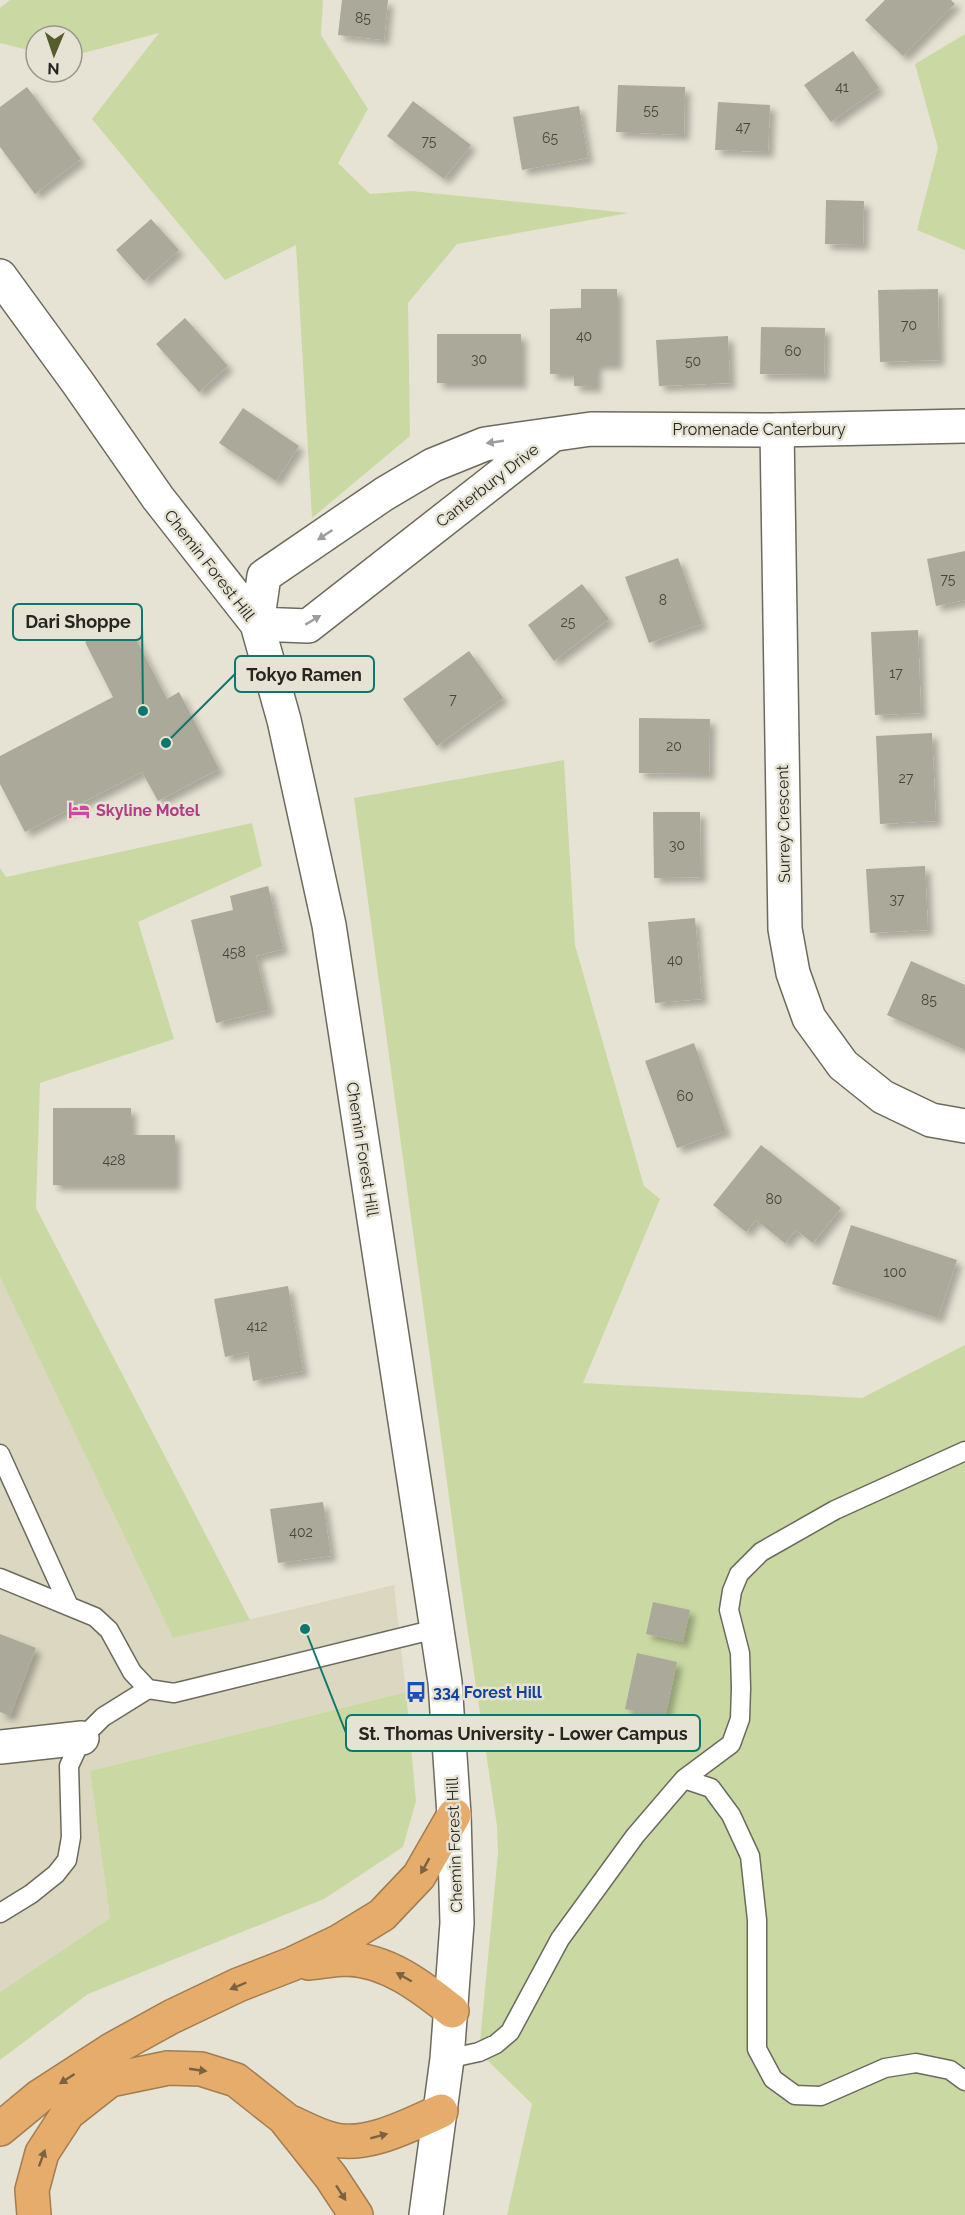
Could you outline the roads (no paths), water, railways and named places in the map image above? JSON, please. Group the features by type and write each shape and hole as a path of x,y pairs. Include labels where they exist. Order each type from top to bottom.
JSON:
{"highway":[{"path":"0,2130 40,2096 111,2050 219,1994 338,1942 382,1915 419,1876 454,1815"},
{"path":"292,1964 348,1959 392,1970 424,1989 452,2011"},
{"path":"34,2215 32,2190 42,2153 68,2113 110,2080 168,2068 201,2069 236,2080 284,2118 331,2177 356,2215"},
{"path":"284,2118 333,2140 359,2141 397,2131 441,2111"}],"street":[{"name":"Chemin Forest Hill","path":"0,276 158,498 257,624 284,720 329,925 445,1682 454,1815 457,1923 447,2059 426,2215"},
{"name":"Promenade Canterbury","path":"553,435 591,429 777,430 965,426"},
{"name":"Surrey Crescent","path":"777,430 785,929 793,973 809,1018 843,1065 884,1097 931,1120 965,1126"},
{"name":"Canterbury Drive","path":"553,435 308,626 257,624 264,576 384,494 433,465 485,444 553,435"},
{"path":"0,1747 82,1738"}],"lane":[{"path":"447,2059 479,2052 495,2044 510,2032 560,1939 635,1836 684,1779 731,1744 740,1719 741,1688 740,1653 729,1610 732,1591 739,1574 761,1552 835,1510 965,1451"},
{"path":"2,1462 69,1606"},
{"path":"0,1578 95,1617 109,1630 132,1672 148,1689 174,1693 436,1629"},
{"path":"0,1913 31,1894 56,1874 67,1860 71,1837 69,1766 82,1738 103,1718 148,1689"},
{"path":"684,1779 711,1788 731,1815 750,1856 757,1920 757,2049 773,2079 795,2095 821,2096 885,2068 916,2063 950,2070 965,2081"}],"place":[{"name":"Dari Shoppe","path":"143,711"},
{"name":"Tokyo Ramen","path":"166,743"},
{"name":"Skyline Motel","path":"79,810"},
{"name":"St. Thomas University - Lower Campus","path":"305,1629"},
{"name":"334 Forest Hill","path":"416,1692"}]}
